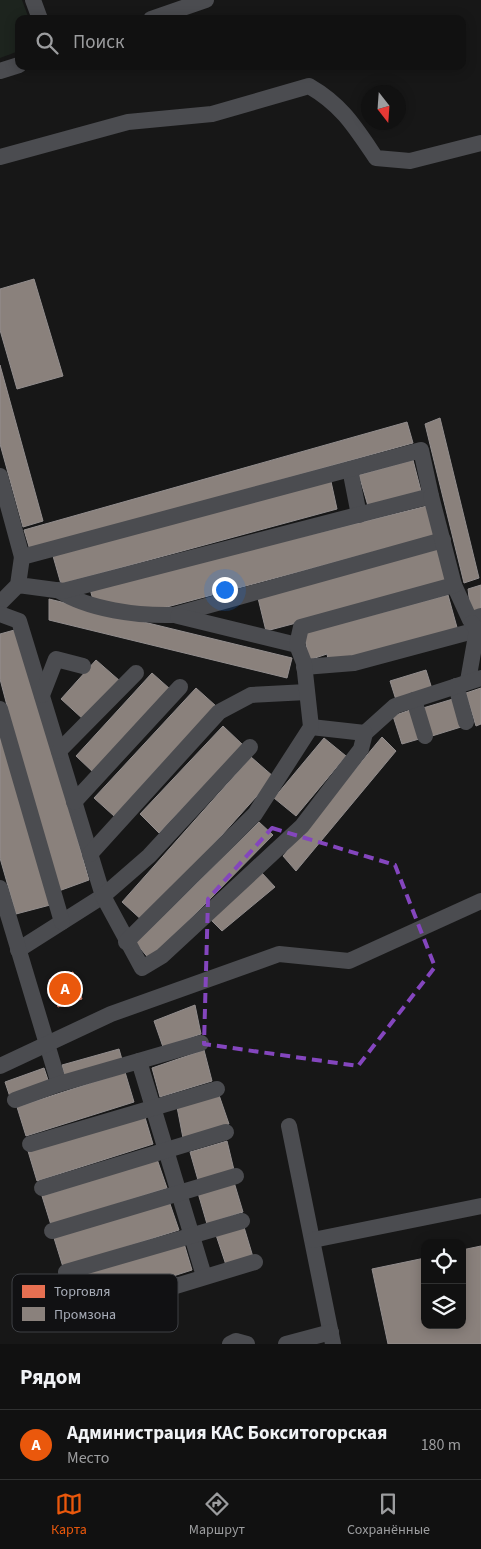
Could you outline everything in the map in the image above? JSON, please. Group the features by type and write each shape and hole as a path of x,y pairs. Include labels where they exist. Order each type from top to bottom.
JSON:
{"street":[{"path":"33,0 39,15"},
{"path":"163,15 206,0"},
{"path":"0,71 15,65"},
{"path":"0,157 128,122 212,114 309,86 328,97 346,114 376,158 410,161 481,143"},
{"path":"22,557 421,450 454,585 476,622 468,682 466,722"},
{"path":"350,469 358,515"},
{"path":"0,476 22,557 18,585 0,604"},
{"path":"18,585 63,591 431,496"},
{"path":"58,590 70,598 140,616 175,615 442,540"},
{"path":"126,942 255,814 311,727 304,667 297,645 301,627 454,585"},
{"path":"0,614 19,621 103,896 126,942 142,968 162,956 302,826 361,750 365,733 395,706 468,682"},
{"path":"175,615 297,645"},
{"path":"304,667 354,663 476,622"},
{"path":"42,695 56,659 83,666"},
{"path":"59,751 136,673"},
{"path":"74,802 180,687"},
{"path":"90,854 219,712 251,695 307,692"},
{"path":"414,700 425,736"},
{"path":"0,709 62,922"},
{"path":"311,727 365,733"},
{"path":"18,950 103,896 149,856 250,747"},
{"path":"0,888 59,1084"},
{"path":"0,1066 111,1014 279,954 350,961 481,901"},
{"path":"15,1100 59,1084 201,1043"},
{"path":"139,1061 204,1276"},
{"path":"30,1144 152,1106 217,1089"},
{"path":"286,1344 332,1338 289,1126"},
{"path":"42,1188 226,1132"},
{"path":"52,1231 236,1176"},
{"path":"313,1240 481,1206"},
{"path":"66,1272 191,1234 242,1221"},
{"path":"178,1284 255,1262"},
{"path":"230,1344 236,1341 247,1344"}],"highlighted area":[{"path":"272,828 395,865 435,967 358,1066 204,1044 208,899"}],"shaded area":[{"path":"0,0 22,0 28,15 15,15 15,52 0,58"}],"building: Торговля":[{"path":"73,972 82,999 58,1007 49,980"}],"building: Промзона":[{"path":"34,279 63,376 17,389 0,330 0,289"},
{"path":"0,365 43,521 23,527 0,444"},
{"path":"440,418 479,578 464,583 425,424"},
{"path":"407,422 413,443 30,550 24,530"},
{"path":"413,460 421,491 368,506 359,475"},
{"path":"330,477 337,509 61,584 53,556"},
{"path":"431,505 437,535 152,611 93,600 90,589"},
{"path":"441,548 448,583 266,631 258,598"},
{"path":"481,585 481,610 471,613 468,589"},
{"path":"448,595 458,631 329,664 327,654 309,660 304,633"},
{"path":"49,599 292,658 287,678 49,620"},
{"path":"18,629 89,880 56,892 0,679 0,634"},
{"path":"96,660 120,681 84,720 61,699"},
{"path":"426,670 432,689 397,703 390,681"},
{"path":"152,673 170,689 94,773 76,756"},
{"path":"196,688 216,706 114,816 94,798"},
{"path":"481,688 481,724 476,726 466,693"},
{"path":"453,699 461,727 432,736 423,708"},
{"path":"410,710 419,739 402,744 393,716"},
{"path":"0,719 54,904 16,914 0,858"},
{"path":"223,726 243,745 159,833 140,814"},
{"path":"382,737 396,751 296,871 283,856"},
{"path":"324,738 346,756 296,816 274,798"},
{"path":"251,757 274,777 144,922 122,902"},
{"path":"259,822 273,835 150,960 136,943"},
{"path":"261,872 275,887 222,931 210,919"},
{"path":"195,1005 201,1034 163,1047 154,1021"},
{"path":"119,1049 123,1063 65,1078 62,1065"},
{"path":"204,1050 212,1081 160,1097 152,1068"},
{"path":"44,1068 49,1083 10,1097 5,1082"},
{"path":"125,1072 134,1102 26,1136 17,1107"},
{"path":"219,1095 229,1124 183,1138 177,1107"},
{"path":"144,1114 153,1144 37,1181 28,1151"},
{"path":"227,1141 234,1170 198,1180 190,1152"},
{"path":"157,1159 167,1188 51,1225 42,1196"},
{"path":"234,1182 243,1212 207,1224 198,1193"},
{"path":"169,1201 179,1230 63,1267 54,1238"},
{"path":"244,1227 253,1257 226,1265 216,1235"},
{"path":"183,1240 192,1270 178,1275 76,1274"},
{"path":"481,1246 481,1344 388,1344 372,1269 421,1259 421,1329 466,1329 466,1249"}],"place":[{"name":"Администрация КАС Бокситогорская","path":"65,989"}]}
